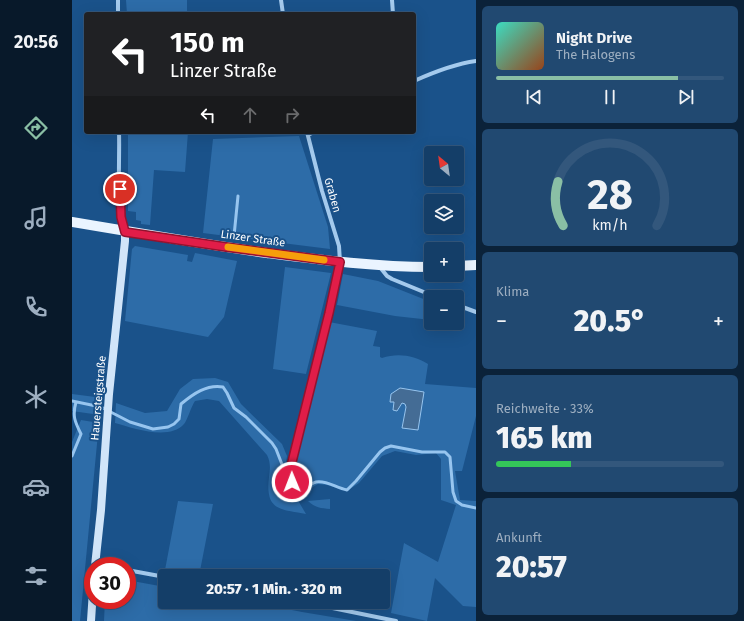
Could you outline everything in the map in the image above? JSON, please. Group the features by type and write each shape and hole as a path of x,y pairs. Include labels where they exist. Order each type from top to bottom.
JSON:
{"main road":[{"name":"Linzer Straße","path":"72,222 125,232 340,262 379,266 424,267"},
{"path":"464,266 476,265"}],"street":[{"path":"118,0 118,12"},
{"path":"281,0 283,12"},
{"path":"392,0 393,12"},
{"path":"416,80 440,69 476,61"},
{"path":"119,134 120,203 121,217 125,232"},
{"name":"Graben","path":"302,496 292,482 290,470 329,313 340,262 339,246 322,191 307,134"},
{"name":"Hauersteigstraße","path":"96,557 101,510 109,394 126,241 125,232"},
{"path":"379,266 387,276 392,279 424,292"},
{"path":"464,308 476,312"},
{"path":"136,572 158,576"},
{"path":"91,621 92,609"},
{"path":"337,609 396,621"}],"shaded area":[{"path":"126,0 187,0 187,12 127,12"},
{"path":"128,134 188,134 185,172 154,170 150,225 141,224 141,221 136,220 136,212 128,211"},
{"path":"299,136 328,227 330,249 203,233 213,139"},
{"path":"135,246 188,255 187,261 192,262 195,253 237,261 224,317 208,337 125,321 132,249"},
{"path":"285,267 331,273 306,374 273,369"},
{"path":"343,274 378,281 424,299 424,319 395,316 337,305"},
{"path":"329,322 377,331 373,346 380,347 380,357 382,358 399,355 411,357 428,364 425,384 476,388 476,416 462,471 455,471 460,500 476,501 476,607 463,606 435,578 427,621 391,613 404,543 438,562 456,505 441,500 441,459 436,453 416,455 395,451 382,456 359,483 347,491 318,484 304,492 299,485 303,468 295,459","holes":["424,392 402,427 406,407 405,404 402,403 397,411 393,410 394,402"]},
{"path":"215,378 228,382 241,404 282,444 287,456 285,472 287,482 306,514 282,509 272,502 269,496 268,488 270,466 267,455 219,401 207,399 195,401 184,424 169,432 151,432 115,423 116,403 145,413 167,411 180,389 193,379"},
{"path":"400,388 424,392 418,430 402,428 406,407 405,404 402,403 397,411 393,410 394,402 390,402 391,394"},
{"path":"72,394 103,398 100,415 72,411"},
{"path":"81,420 99,423 86,557 84,557 84,579 80,621 72,621 72,442"},
{"path":"330,499 330,509 321,508 308,501"},
{"path":"178,501 213,504 200,569 165,569"},
{"path":"136,582 158,586 158,609 287,609 356,621 104,621 105,609 136,609"}],"waterway":[{"path":"234,236 238,196"},
{"path":"72,401 101,407 130,422 153,429 168,427 174,424 179,419 181,404 195,393 206,388 217,386 223,387 234,408 246,417 276,449 283,467 281,487 285,495 293,495 316,482 328,483 347,490 380,452 391,446 422,452 445,452 450,457 453,492 456,501 462,505 476,508"},
{"path":"72,456 81,434 75,419 74,411 76,402"}],"slow traffic":[{"path":"228,247 324,260"}],"route":[{"path":"120,189 121,217 125,232 340,262 329,313 290,470 292,482"}]}
